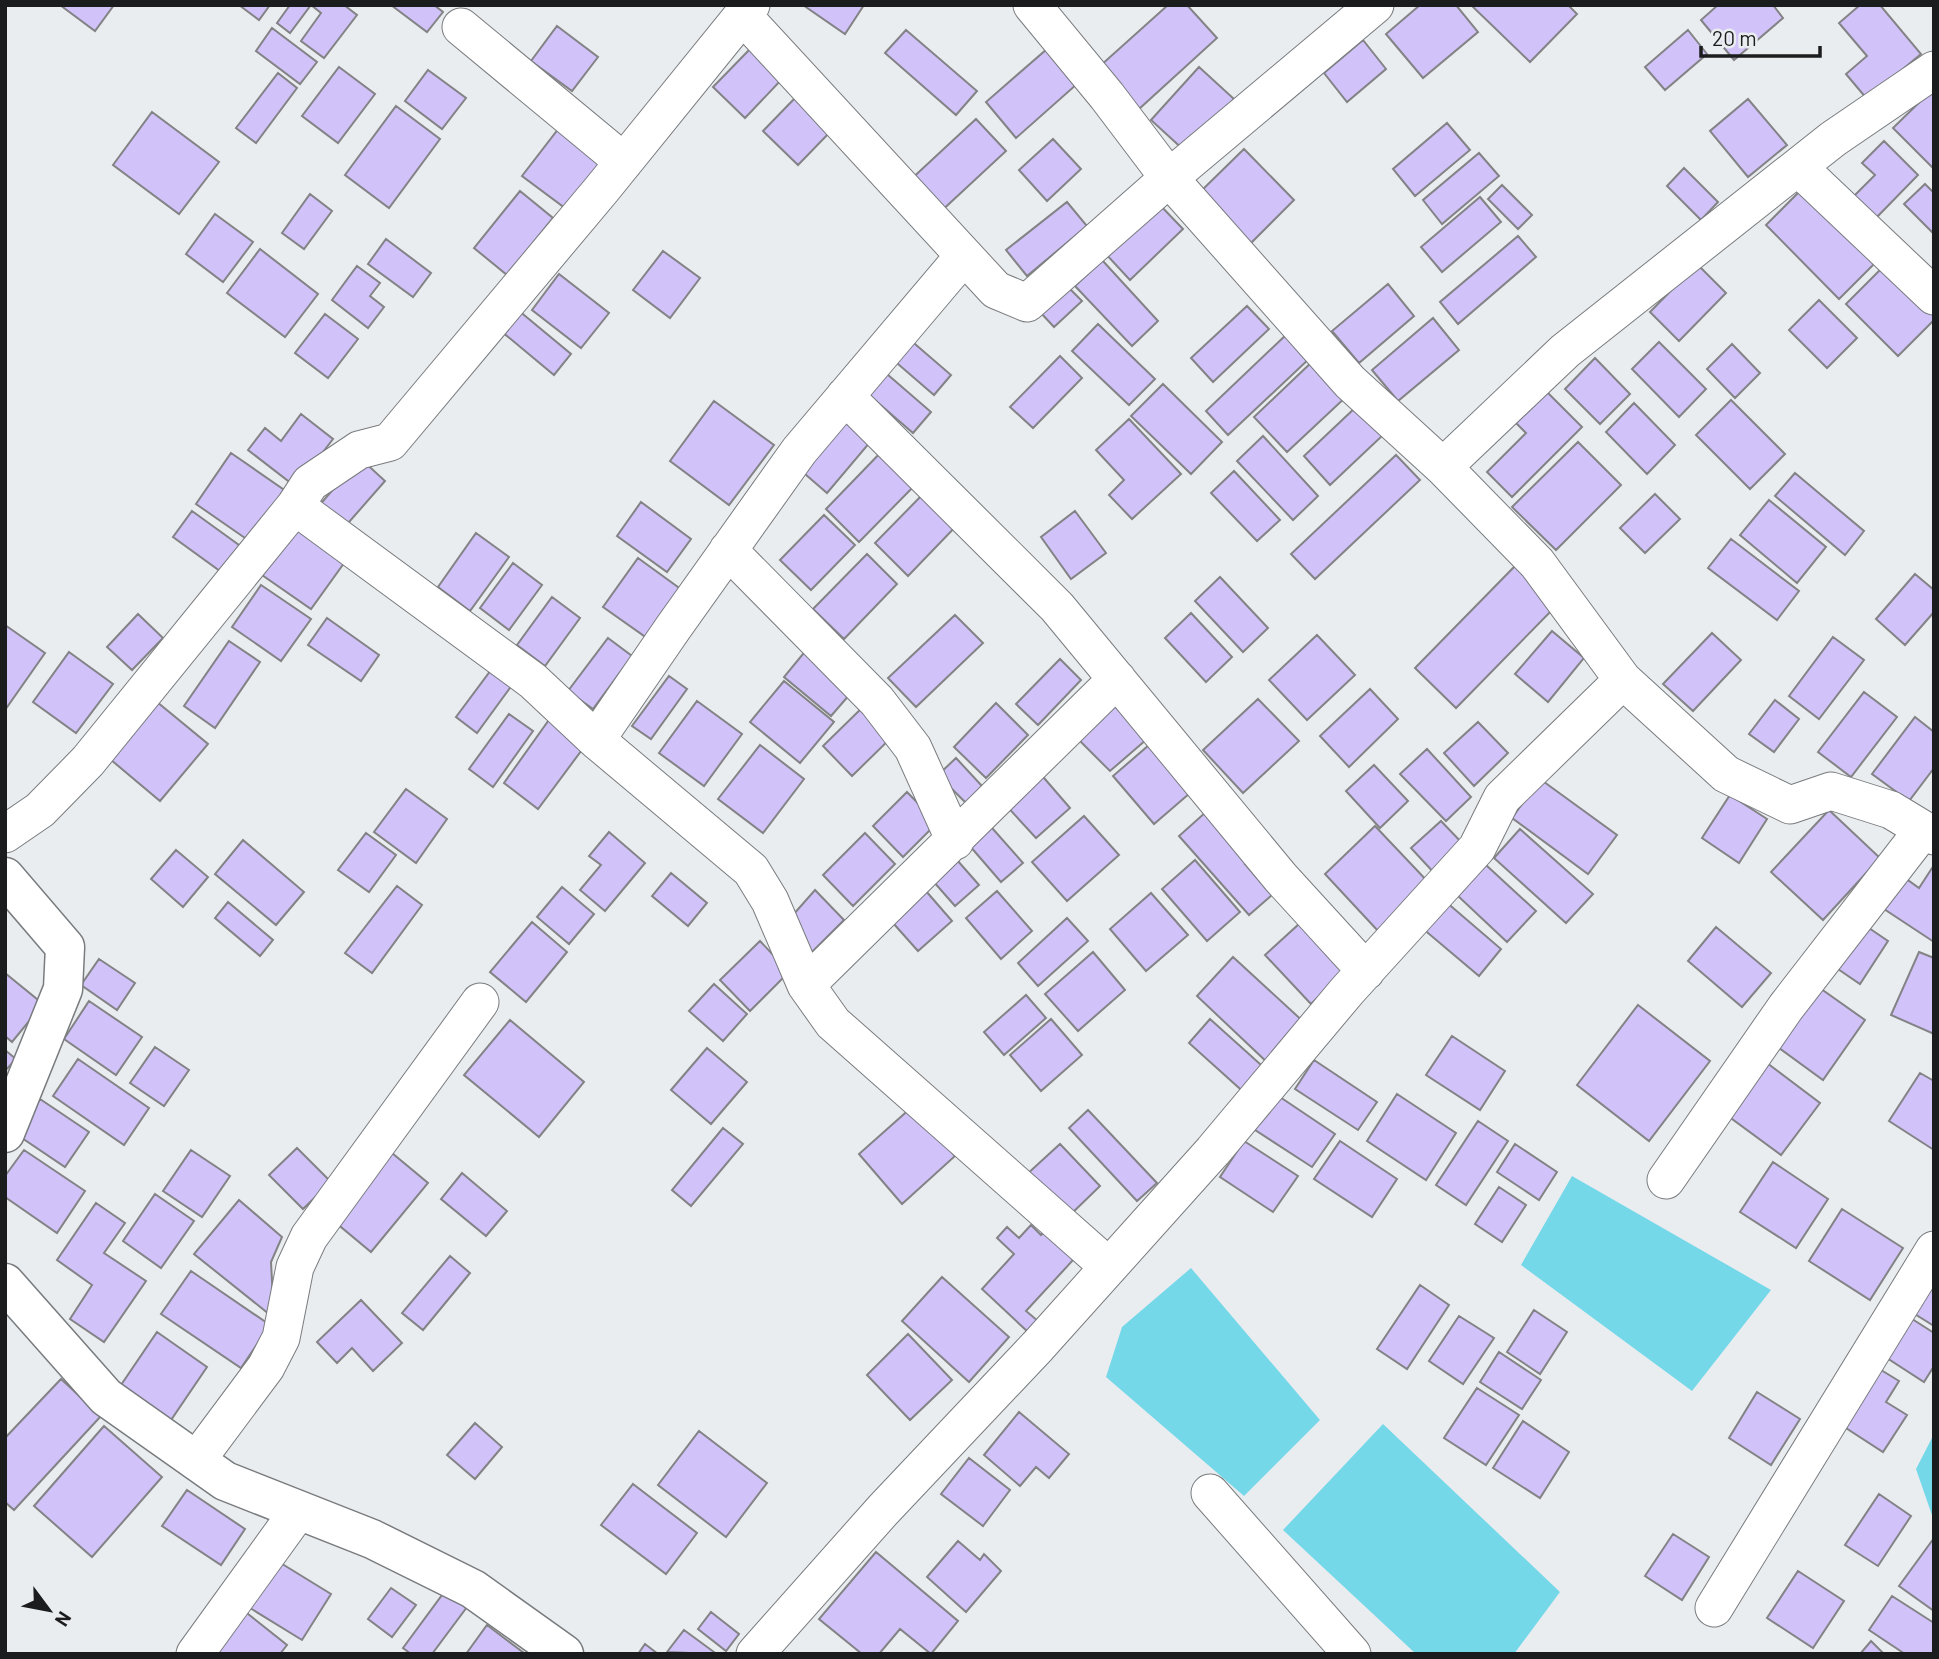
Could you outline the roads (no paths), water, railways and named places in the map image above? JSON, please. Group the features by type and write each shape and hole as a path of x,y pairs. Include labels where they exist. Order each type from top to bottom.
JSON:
{"street":[{"path":"1032,5 1107,96 1169,178 1350,382 1443,467 1536,564 1623,680 1726,774 1790,805 1831,791 1891,810 1929,833 1786,1007 1666,1180"},
{"path":"5,834 40,810 88,761 295,506 310,483 359,450 390,442 747,11 963,257 996,290 1027,303 1169,178 1376,5"},
{"path":"461,27 624,162"},
{"path":"1443,467 1565,351 1833,139 1934,69"},
{"path":"1798,166 1934,296"},
{"path":"596,740 799,451 963,257"},
{"path":"845,396 1057,607 1281,878 1366,971"},
{"path":"295,506 533,681 596,740 751,870 770,901 806,985 833,1023 1109,1267"},
{"path":"728,550 877,701 914,748 955,841"},
{"path":"806,985 1117,679"},
{"path":"755,1654 892,1500 1213,1151 1366,971 1477,848 1502,798 1623,680"},
{"path":"5,877 65,947 63,989 5,1133"},
{"path":"196,1461 266,1367 281,1338 295,1267 309,1237 480,1002"},
{"path":"1714,1608 1934,1250"},
{"path":"5,1283 106,1397 225,1481 372,1539 473,1589 564,1654"},
{"path":"1210,1493 1352,1654"},
{"path":"195,1654 299,1510"}],"water":[{"path":"1572,1176 1771,1290 1692,1391 1521,1265"},
{"path":"1191,1268 1320,1420 1244,1496 1106,1377 1122,1327"},
{"path":"1383,1424 1560,1592 1514,1654 1416,1654 1283,1530"},
{"path":"1934,1434 1934,1521 1916,1469"}]}
